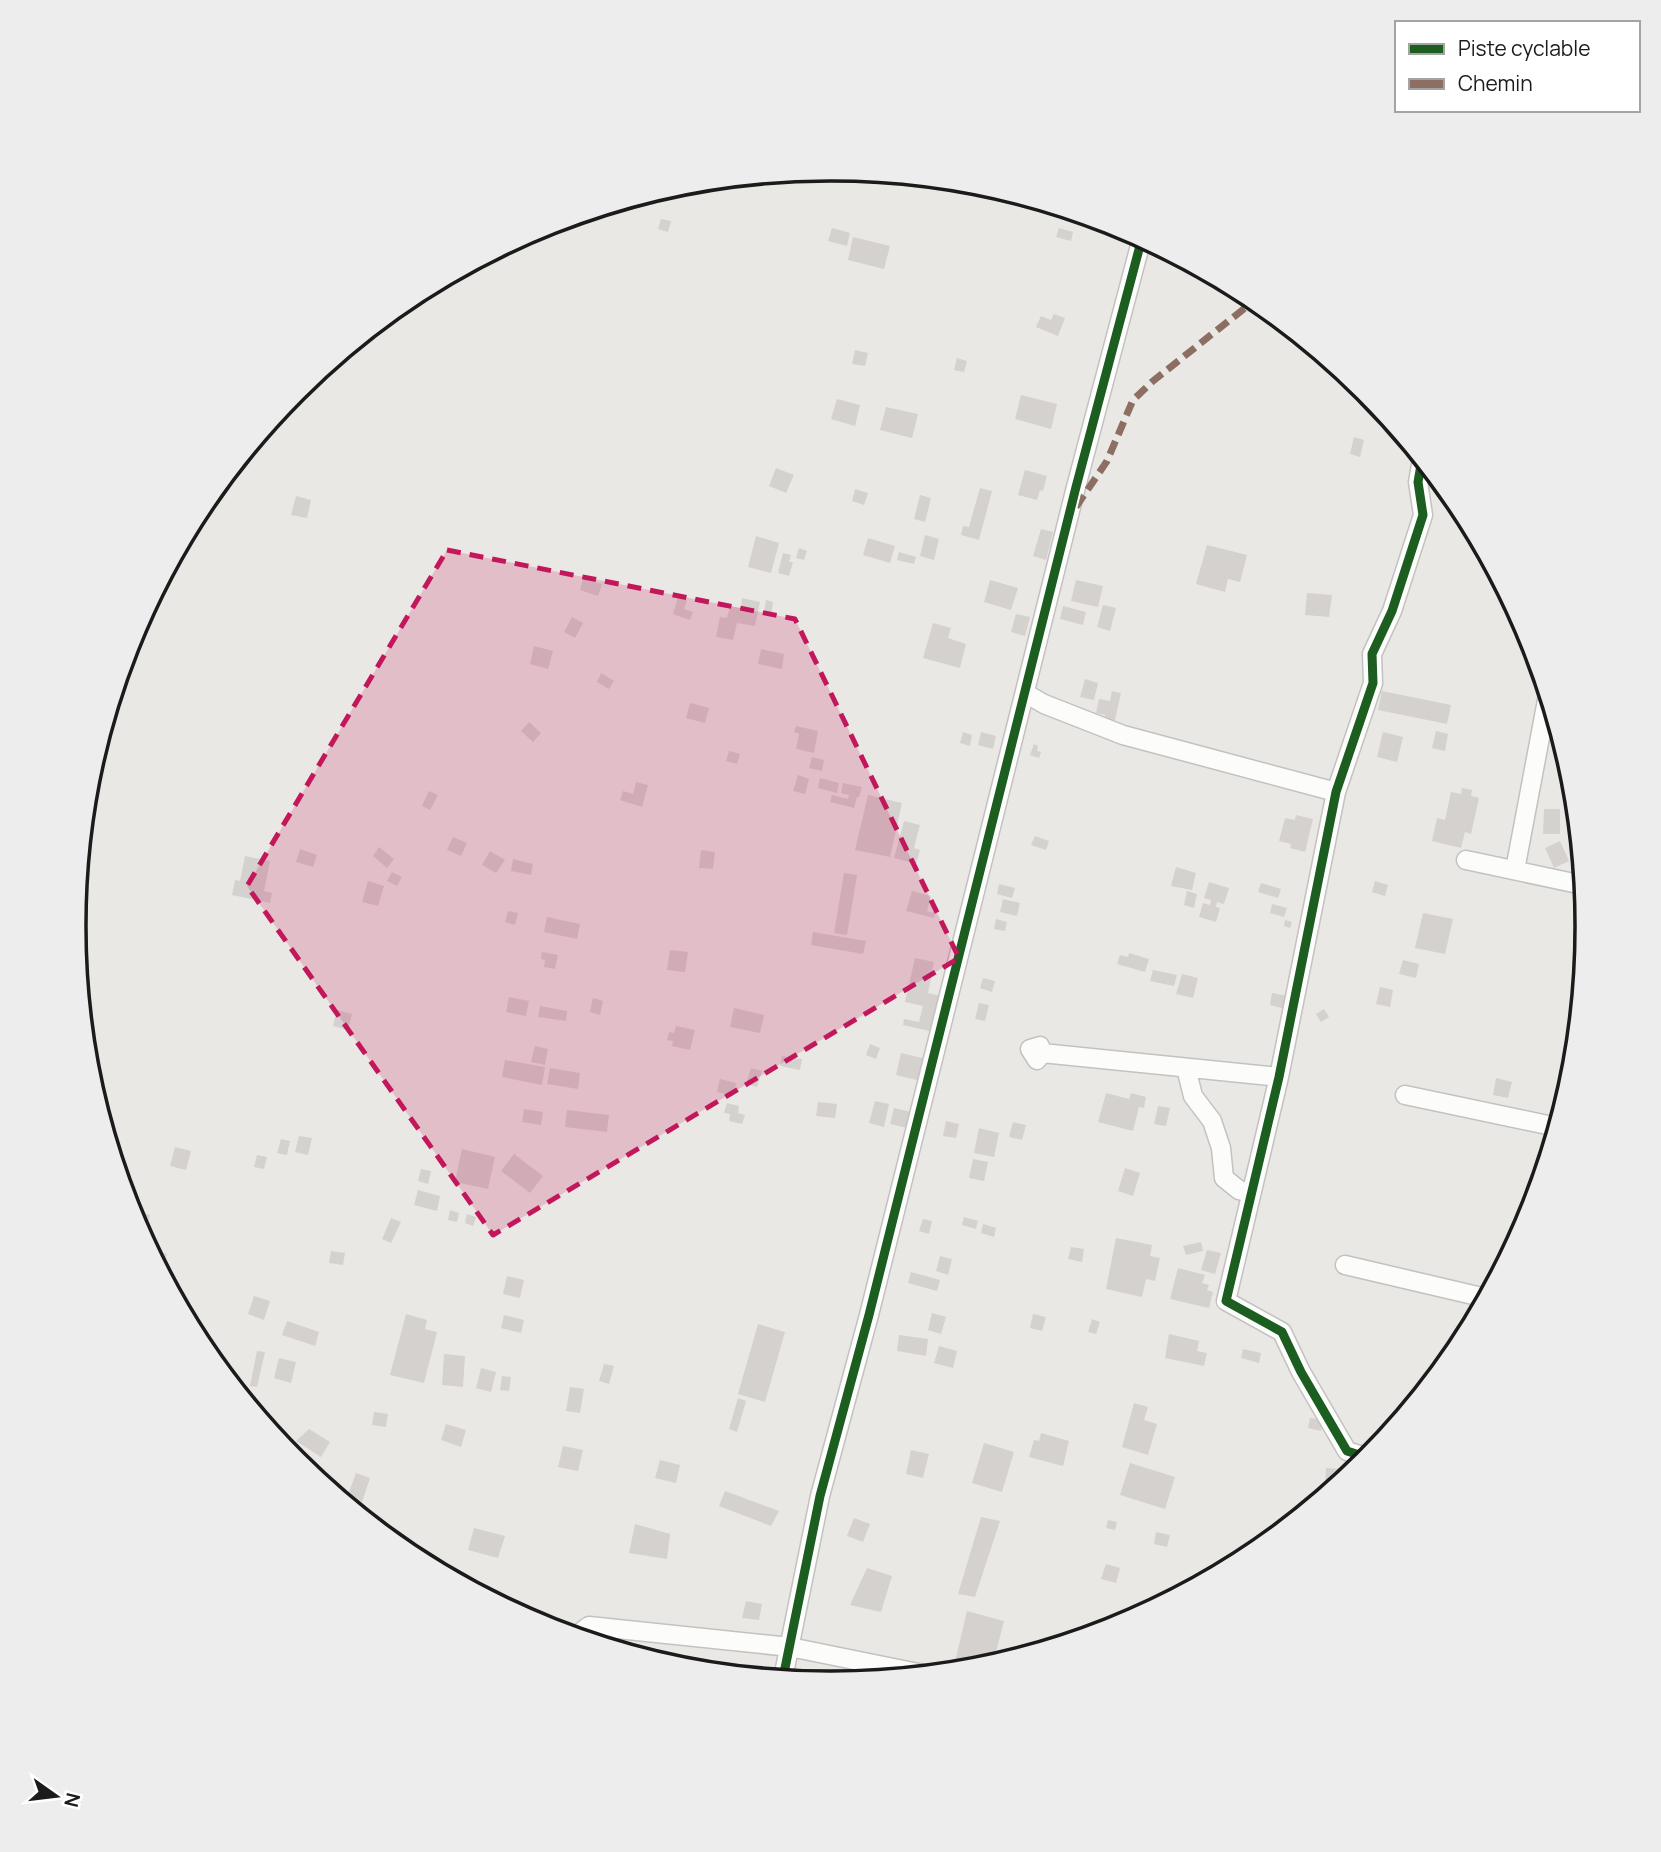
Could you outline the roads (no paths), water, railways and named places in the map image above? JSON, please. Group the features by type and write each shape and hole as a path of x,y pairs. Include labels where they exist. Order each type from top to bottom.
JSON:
{"street":[{"path":"785,1669 820,1496 873,1301 1076,487 1139,249"},
{"path":"1356,1454 1347,1451 1301,1372 1282,1332 1226,1301 1279,1077 1336,792 1373,683 1372,654 1392,611 1423,515 1418,482 1420,472"},
{"path":"1025,692 1044,704 1123,735 1336,792"},
{"path":"1515,870 1544,714"},
{"path":"1466,860 1574,883"},
{"path":"1042,1053 1279,1077"},
{"path":"1186,1068 1193,1096 1212,1121 1221,1148 1224,1178 1239,1190 1251,1193"},
{"path":"1405,1095 1548,1125"},
{"path":"1345,1265 1476,1296"},
{"path":"585,1629 589,1626 790,1647 892,1668"}]}
